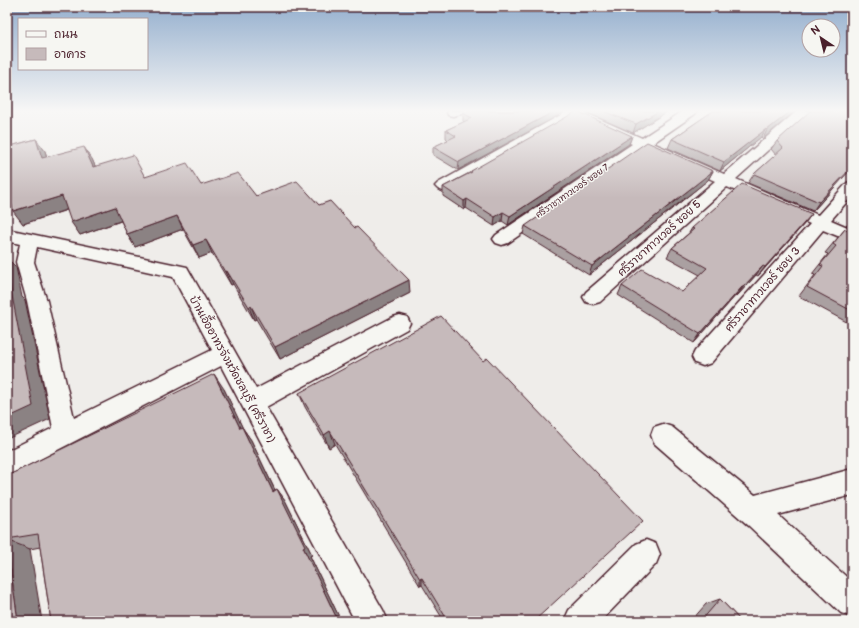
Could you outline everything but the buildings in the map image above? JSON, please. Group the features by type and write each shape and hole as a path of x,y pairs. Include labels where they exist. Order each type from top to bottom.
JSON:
{"street":[{"path":"443,186 523,140"},
{"path":"636,140 852,236"},
{"name":"ศรีราชาทาวเวอร์ ซอย 7","path":"502,239 646,140"},
{"name":"ศรีราชาทาวเวอร์ ซอย 5","path":"593,298 769,140"},
{"name":"ศรีราชาทาวเวอร์ ซอย 3","path":"703,357 852,186"},
{"name":"บ้านเอื้ออาทรจังหวัดชลบุรี (ศรีราชา)","path":"7,235 180,272 372,621"},
{"path":"30,240 25,262 37,301 66,434"},
{"path":"252,403 400,323"},
{"path":"7,464 225,354"},
{"path":"663,435 760,516 852,602"},
{"path":"760,516 759,509 763,505 852,482"},
{"path":"580,621 646,554"}]}
